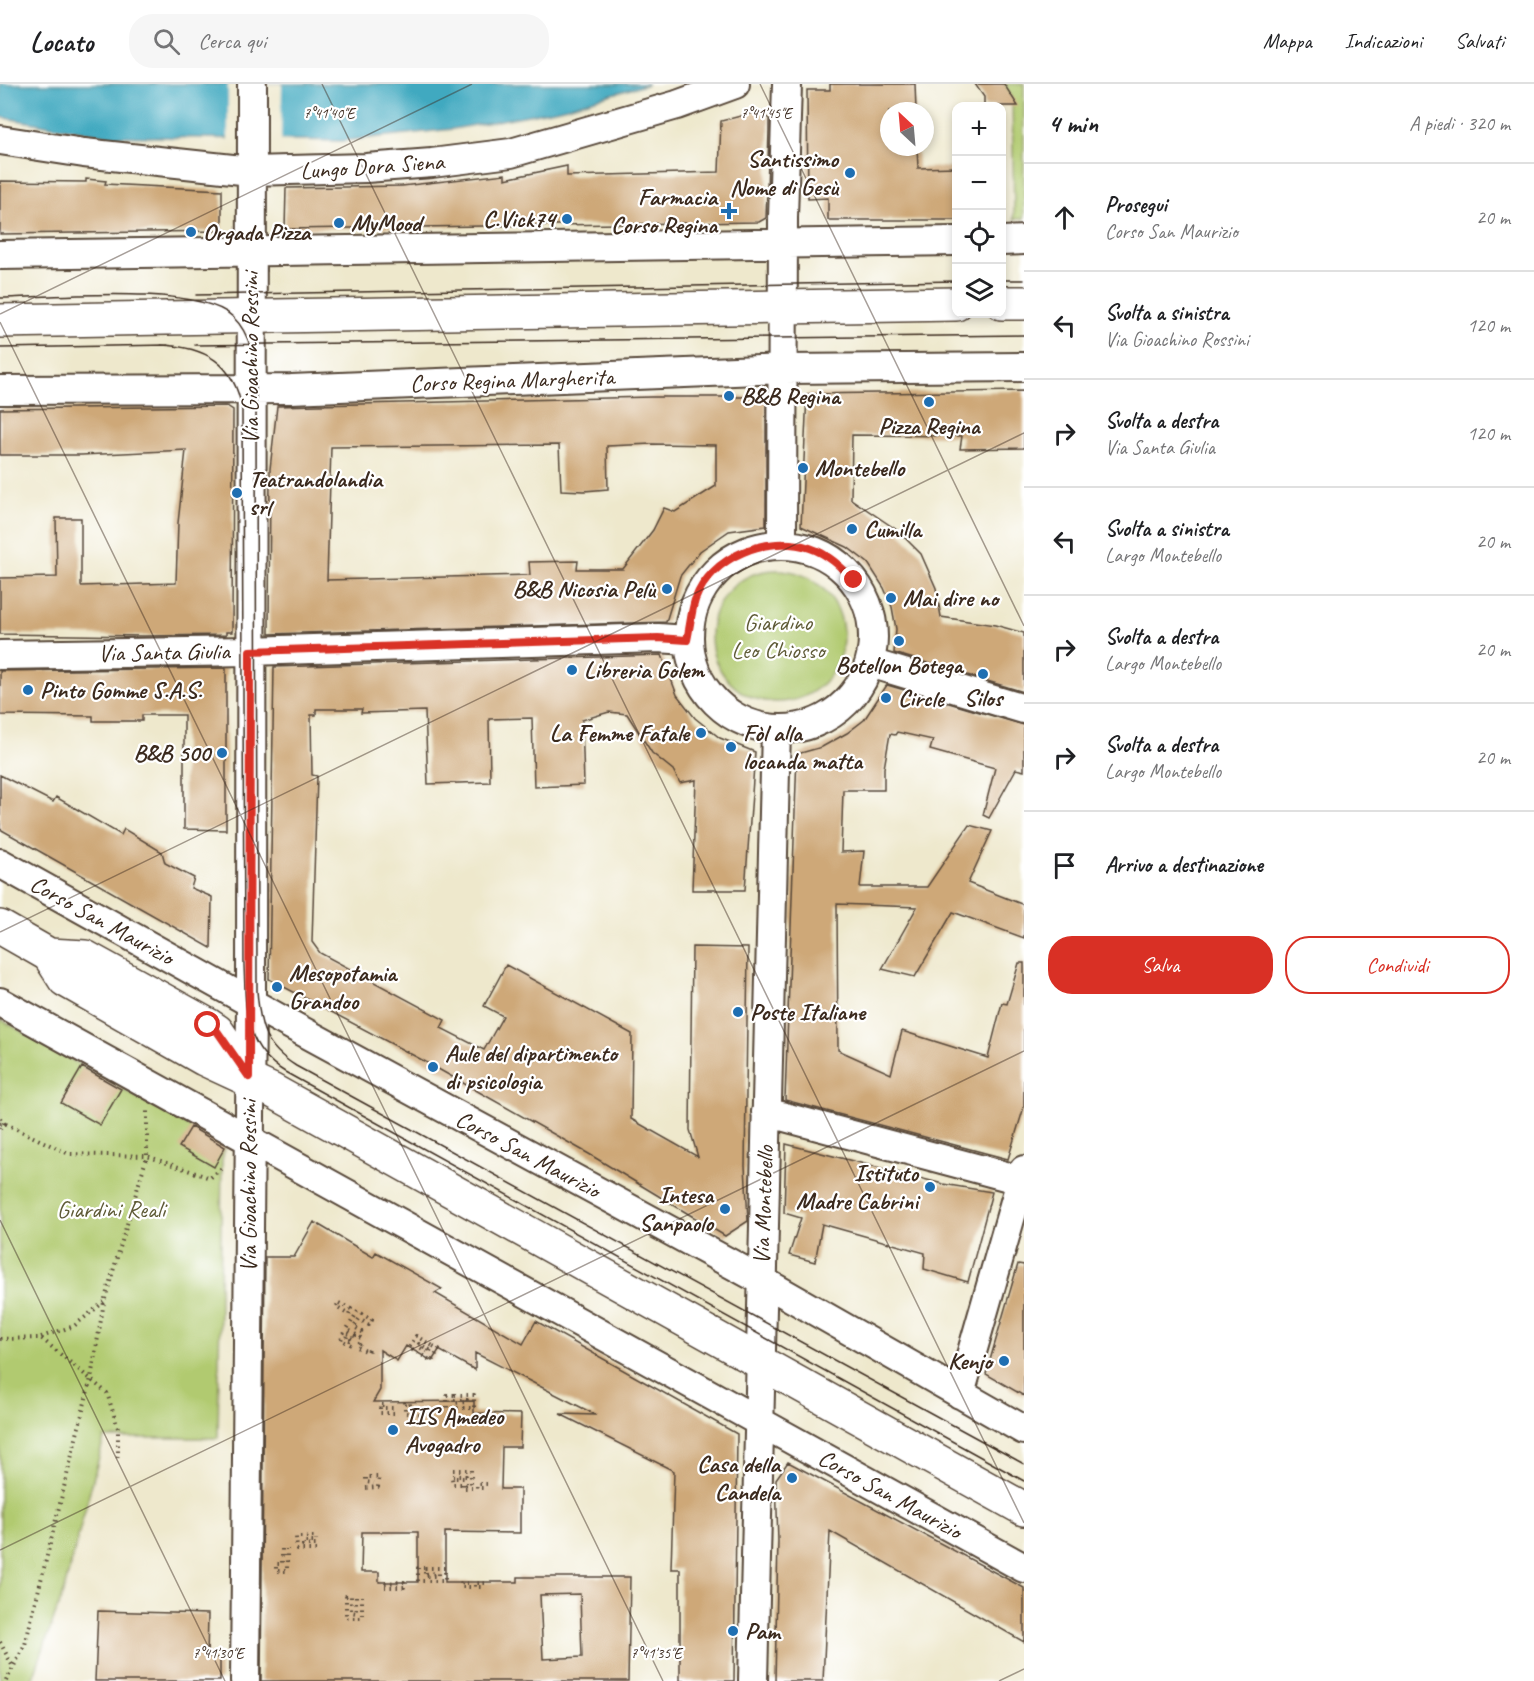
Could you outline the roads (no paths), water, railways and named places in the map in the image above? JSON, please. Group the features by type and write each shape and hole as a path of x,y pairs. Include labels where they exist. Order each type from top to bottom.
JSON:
{"main road":[{"path":"1006,303 1024,303"},
{"path":"0,321 952,304"},
{"path":"0,927 49,955 65,980 204,1059 249,1077 1024,1509"}],"street":[{"name":"Via Gioachino Rossini","path":"245,1681 240,1150 249,1077 251,1003 250,252 252,84"},
{"name":"Lungo Dora Siena","path":"0,140 84,153 388,167 511,153 677,105 735,84"},
{"path":"782,543 783,244 787,84"},
{"path":"1006,241 1024,240"},
{"path":"0,255 952,241"},
{"name":"Corso Regina Margherita","path":"0,390 250,390 784,369 1024,367"},
{"path":"782,543 810,548 826,556 854,580 868,604 873,632 870,663 849,699 832,714 812,724 776,729 739,720 718,706 701,686 691,663 687,640 696,598 715,570 735,555 758,546 782,543"},
{"name":"Via Santa Giulia","path":"0,655 250,651 658,638 687,640"},
{"path":"870,663 1024,709"},
{"name":"Via Montebello","path":"753,1681 776,729"},
{"name":"Corso San Maurizio","path":"0,863 251,1003 761,1280 960,1394 1022,1426"},
{"name":"Corso San Maurizio","path":"0,1002 240,1150 514,1299 759,1422 1024,1568"},
{"path":"766,1112 1023,1177 960,1394"}],"water":[{"path":"0,84 648,84 560,109 453,129 341,141 109,136 0,117"}],"tram line":[{"path":"1006,280 1024,280"},
{"path":"196,295 952,281"},
{"path":"0,298 122,294 189,300 215,306 233,317 248,340 255,367 256,385 257,991 262,1025 270,1043 277,1051 296,1066 1024,1464"},
{"path":"195,345 1024,335"},
{"path":"161,345 191,349 215,360 232,379 242,409 244,964 249,1025 261,1050 271,1062 285,1072 1024,1481"},
{"path":"0,348 168,345"}],"place":[{"name":"Santissimo Nome di Gesù","path":"850,173"},
{"name":"Farmacia Corso Regina","path":"729,211"},
{"name":"C.Vick74","path":"567,219"},
{"name":"MyMood","path":"339,223"},
{"name":"Orgada Pizza","path":"191,232"},
{"name":"B&B Regina","path":"729,396"},
{"name":"Pizza Regina","path":"929,402"},
{"name":"Montebello","path":"803,468"},
{"name":"Teatrandolandia srl","path":"237,493"},
{"name":"Cumilla","path":"852,529"},
{"name":"B&B Nicosia Pelù","path":"667,589"},
{"name":"Mai dire no","path":"891,598"},
{"name":"Botellon Botega","path":"899,641"},
{"name":"Libreria Golem","path":"572,670"},
{"name":"Silos","path":"983,674"},
{"name":"Pinto Gomme S.A.S.","path":"28,690"},
{"name":"Circle","path":"886,698"},
{"name":"La Femme Fatale","path":"701,733"},
{"name":"Fòl alla locanda matta","path":"731,747"},
{"name":"B&B 500","path":"222,753"},
{"name":"Mesopotamia Grandoo","path":"277,987"},
{"name":"Poste Italiane","path":"738,1012"},
{"name":"Aule del dipartimento di psicologia","path":"433,1067"},
{"name":"Istituto Madre Cabrini","path":"930,1187"},
{"name":"Intesa Sanpaolo","path":"725,1209"},
{"name":"Kenjo","path":"1004,1361"},
{"name":"IIS Amedeo Avogadro","path":"393,1430"},
{"name":"Casa della Candela","path":"792,1478"},
{"name":"Pam","path":"733,1631"}],"park label":[{"name":"Giardino Leo Chiosso","path":"778,636"},
{"name":"Giardini Reali","path":"111,1209"}]}
